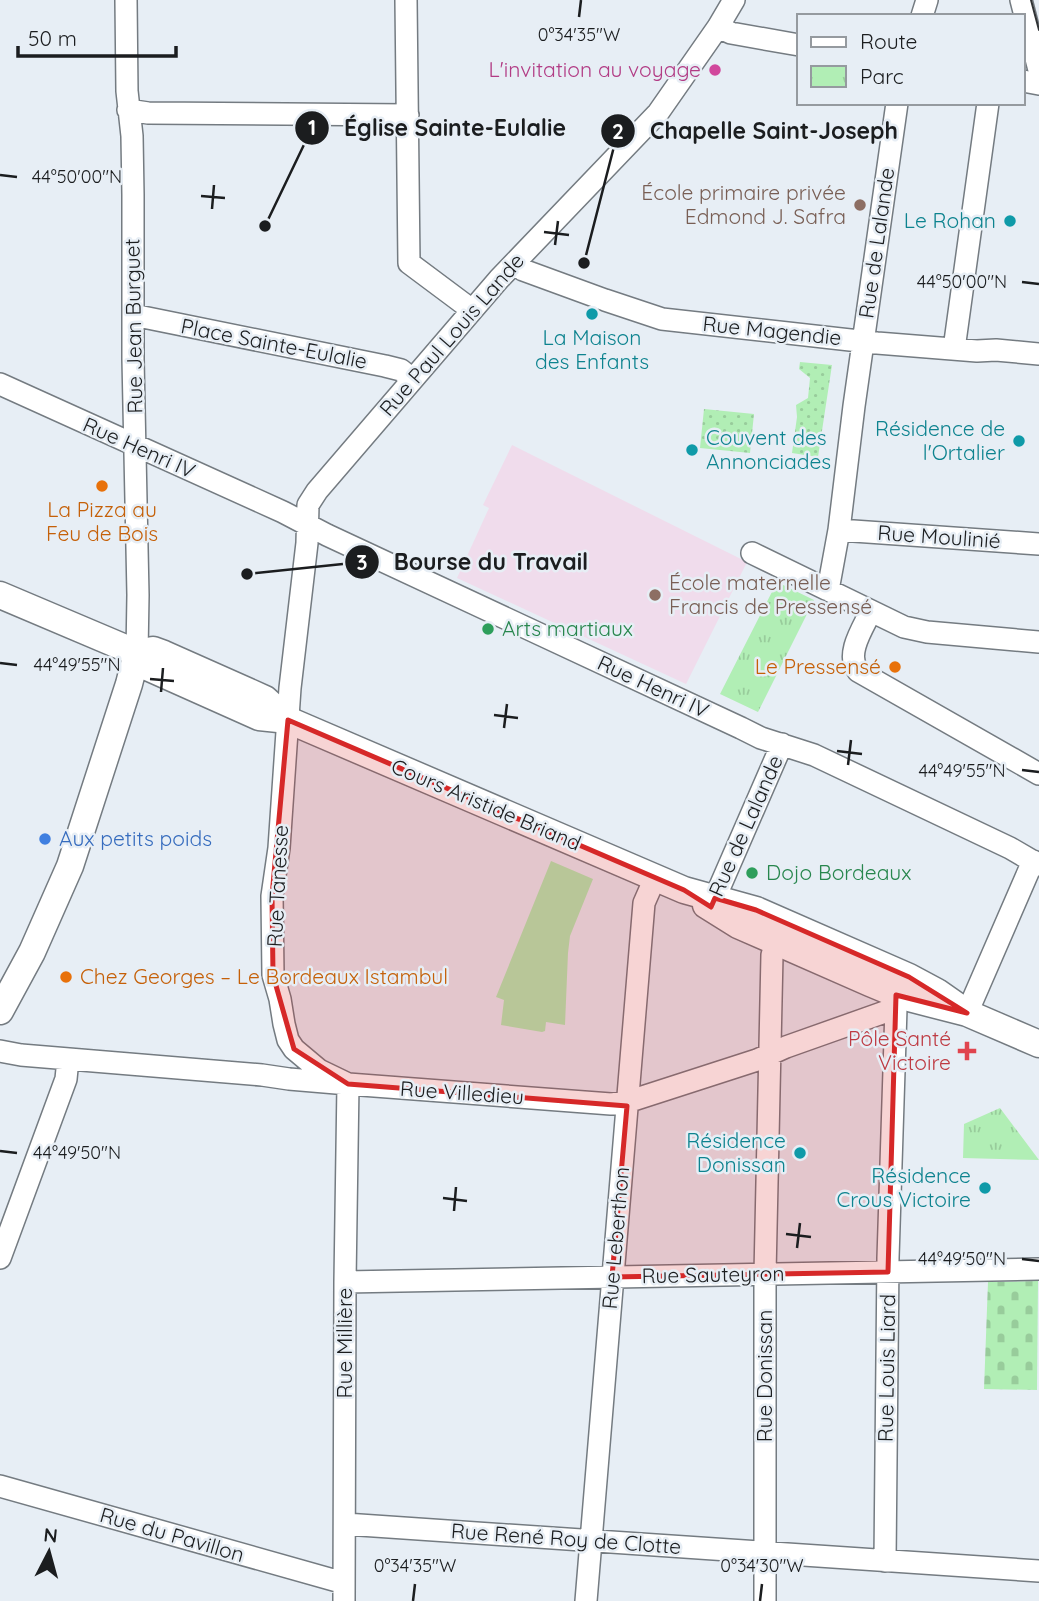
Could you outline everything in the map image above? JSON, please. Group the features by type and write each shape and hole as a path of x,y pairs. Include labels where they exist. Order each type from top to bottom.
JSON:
{"main road":[{"name":"Cours Aristide Briand","path":"0,595 137,653 147,667 156,672 259,717 288,720 713,903 756,910 909,977 967,1013 1039,1044"},
{"path":"0,1011 32,952 70,866 137,653"},
{"name":"Cours Aristide Briand","path":"713,903 738,925 899,1002 967,1013"}],"street":[{"name":"Rue Jean Burguet","path":"126,0 133,195 132,359 136,446 137,653"},
{"path":"406,0 409,262 472,310"},
{"name":"Rue Paul Louis Lande","path":"288,720 307,543 308,505 317,491 472,310 658,113 734,0"},
{"path":"1025,16 1039,70"},
{"path":"718,27 731,33 797,45"},
{"name":"Rue de Lalande","path":"828,590 839,530 897,105"},
{"path":"954,349 989,105"},
{"path":"128,110 148,113 408,116"},
{"name":"Rue Magendie","path":"515,263 523,270 662,319 864,341 1039,354"},
{"name":"Place Sainte-Eulalie","path":"133,316 385,366 401,370 412,379"},
{"name":"Rue Henri IV","path":"0,384 307,524 761,738 814,755 1010,848 1036,863"},
{"name":"Rue Moulinié","path":"839,530 1039,544"},
{"path":"752,553 904,627 927,632 1039,642"},
{"path":"871,611 853,651 852,659 858,671 1039,774"},
{"name":"Rue Tanesse","path":"288,720 279,848 272,896 273,975 288,1040 294,1049"},
{"name":"Rue de Lalande","path":"713,903 782,744"},
{"path":"967,1013 1036,863"},
{"name":"Rue Leberthon","path":"586,1601 644,902 655,878"},
{"name":"Rue Donissan","path":"765,1601 765,1274 772,955 776,942"},
{"name":"Rue Villedieu","path":"0,1051 289,1079 611,1104 627,1102 769,1056 899,1002"},
{"name":"Rue Louis Liard","path":"885,1561 888,1272 899,1002"},
{"path":"262,1075 283,1067 294,1049 319,1070 348,1084"},
{"path":"0,1258 66,1079 68,1059"},
{"name":"Rue Millière","path":"344,1592 348,1084"},
{"name":"Rue Sauteyron","path":"345,1282 1039,1269"},
{"name":"Rue du Pavillon","path":"0,1486 344,1592"},
{"name":"Rue René Roy de Clotte","path":"345,1524 1039,1571"}],"highlighted area":[{"path":"288,720 684,890 711,907 715,898 756,910 909,977 967,1013 896,995 888,1272 612,1277 627,1106 348,1084 294,1049 273,975 272,896"}],"shaded area":[{"path":"512,445 747,562 686,684 457,578 489,508 483,505"}],"green space":[{"path":"800,362 832,365 818,457 792,453 796,405 808,398 810,378 799,369"},
{"path":"704,409 754,414 750,453 700,448"},
{"path":"777,582 814,600 758,712 720,694"},
{"path":"551,861 593,879 570,936 565,1025 546,1022 545,1031 542,1032 501,1025 504,1000 496,997"},
{"path":"1000,1108 1039,1160 963,1158 964,1124"},
{"path":"1038,1281 1037,1390 984,1389 988,1282"}],"tram line":[{"path":"1031,0 1039,30"}],"place":[{"name":"L'invitation au voyage","path":"715,70"},
{"name":"École primaire privée Edmond J. Safra","path":"860,205"},
{"name":"Le Rohan","path":"1010,221"},
{"name":"Église Sainte-Eulalie","path":"265,226"},
{"name":"Chapelle Saint-Joseph","path":"584,263"},
{"name":"La Maison des Enfants","path":"592,314"},
{"name":"Résidence de l'Ortalier","path":"1019,441"},
{"name":"Couvent des Annonciades","path":"692,450"},
{"name":"La Pizza au Feu de Bois","path":"102,486"},
{"name":"Bourse du Travail","path":"247,574"},
{"name":"École maternelle Francis de Pressensé","path":"655,595"},
{"name":"Arts martiaux","path":"488,629"},
{"name":"Le Pressensé","path":"895,667"},
{"name":"Aux petits poids","path":"45,839"},
{"name":"Dojo Bordeaux","path":"752,873"},
{"name":"Chez Georges – Le Bordeaux Istambul","path":"66,977"},
{"name":"Pôle Santé Victoire","path":"967,1051"},
{"name":"Résidence Donissan","path":"800,1153"},
{"name":"Résidence Crous Victoire","path":"985,1188"}]}
